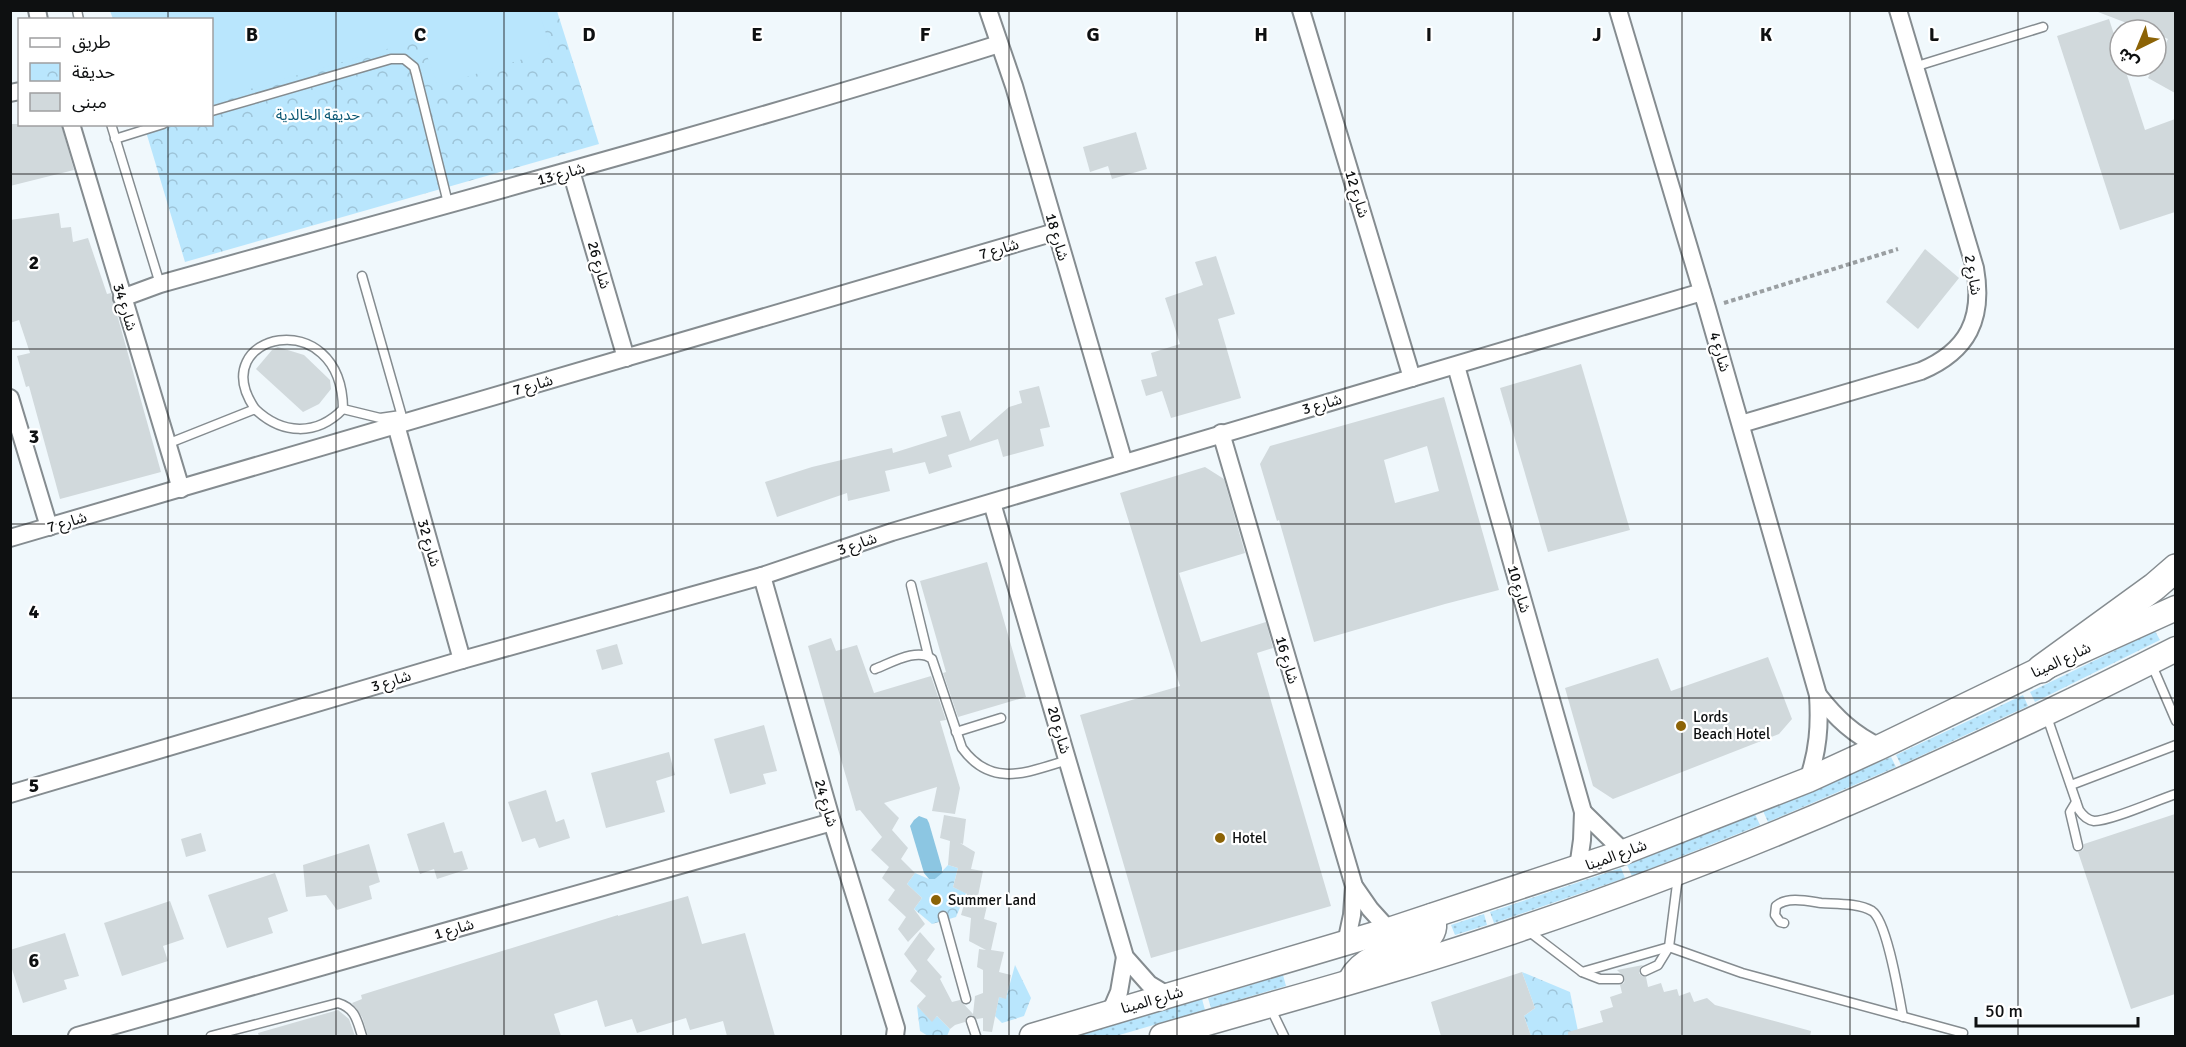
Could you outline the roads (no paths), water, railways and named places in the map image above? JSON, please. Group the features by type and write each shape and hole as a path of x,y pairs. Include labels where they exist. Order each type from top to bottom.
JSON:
{"main road":[{"path":"2041,669 2154,587 2175,568"},
{"name":"شارع المينا","path":"1032,1036 1389,930 1624,852 1808,780 2175,608"},
{"path":"1162,1036 1524,928 1679,872 1864,797 2175,649"},
{"path":"1350,981 1361,965 1372,958 1430,938 1434,927 1431,916"}],"street":[{"name":"شارع 18","path":"988,10 1014,86 1124,464"},
{"name":"شارع 12","path":"1301,10 1412,378"},
{"name":"شارع 4","path":"1618,10 1705,300 1818,695 1820,727 1818,745 1808,780"},
{"name":"شارع 2","path":"1740,424 1921,371 1940,363 1957,349 1970,332 1977,311 1979,290 1975,268 1898,10"},
{"name":"شارع 13","path":"122,298 160,284 571,171 999,44"},
{"name":"شارع 34","path":"72,126 181,489"},
{"name":"شارع 26","path":"571,171 626,358"},
{"name":"شارع 7","path":"10,538 181,489 400,421 626,358 1055,232"},
{"name":"شارع 3","path":"10,794 462,660 762,576 892,532 1221,433 1455,366 1705,300"},
{"name":"شارع 10","path":"1455,366 1583,812 1578,868"},
{"path":"10,398 49,527"},
{"name":"شارع 32","path":"400,421 462,660"},
{"name":"شارع 16","path":"1221,433 1354,886 1389,930"},
{"name":"شارع 20","path":"992,503 1125,957 1149,984 1169,996"},
{"name":"شارع 24","path":"762,576 832,822 898,1034"},
{"name":"شارع 4","path":"1818,695 1832,713 1852,732 1880,747"},
{"name":"شارع 10","path":"1583,812 1624,852"},
{"name":"شارع 1","path":"77,1036 832,822"},
{"name":"شارع 16","path":"1346,943 1352,915 1354,886"},
{"name":"شارع 20","path":"1110,1013 1119,992 1125,957"}],"lane":[{"path":"1914,67 2043,27"},
{"path":"213,111 391,59 404,59 414,67 448,203"},
{"path":"112,126 160,284"},
{"path":"115,139 157,126"},
{"path":"344,409 400,421 362,276"},
{"path":"279,338 305,343 330,363 339,377 344,409 326,423 305,430 294,430 273,423 255,409 250,401 244,381 247,362 255,351 279,338"},
{"path":"167,444 255,409"},
{"path":"911,585 928,656 935,664 956,732 962,748 969,757 988,771 1010,775 1068,760"},
{"path":"875,669 915,655 928,656"},
{"path":"2150,662 2175,721"},
{"path":"2045,712 2083,816 2095,821 2109,818 2175,794"},
{"path":"956,732 1001,718"},
{"path":"2071,785 2175,745"},
{"path":"2076,802 2070,812 2078,846"},
{"path":"1645,971 1658,965 1669,947 1679,872"},
{"path":"1784,923 1775,915 1776,906 1784,901 1859,907 1873,912 1880,920 1888,947 1904,1017"},
{"path":"942,916 966,999"},
{"path":"1524,928 1582,972 1600,980 1619,979"},
{"path":"1582,972 1669,947 1742,973 1963,1033"},
{"path":"211,1036 338,1003 347,1006 354,1013 362,1036"},
{"path":"1269,1005 1284,1036"},
{"path":"971,1021 976,1036"}],"place":[{"name":"Lords Beach Hotel","path":"1681,726"},
{"name":"Hotel","path":"1220,838"},
{"name":"Summer Land","path":"936,900"}],"park label":[{"name":"حديقة الخالدية","path":"318,115"}]}
